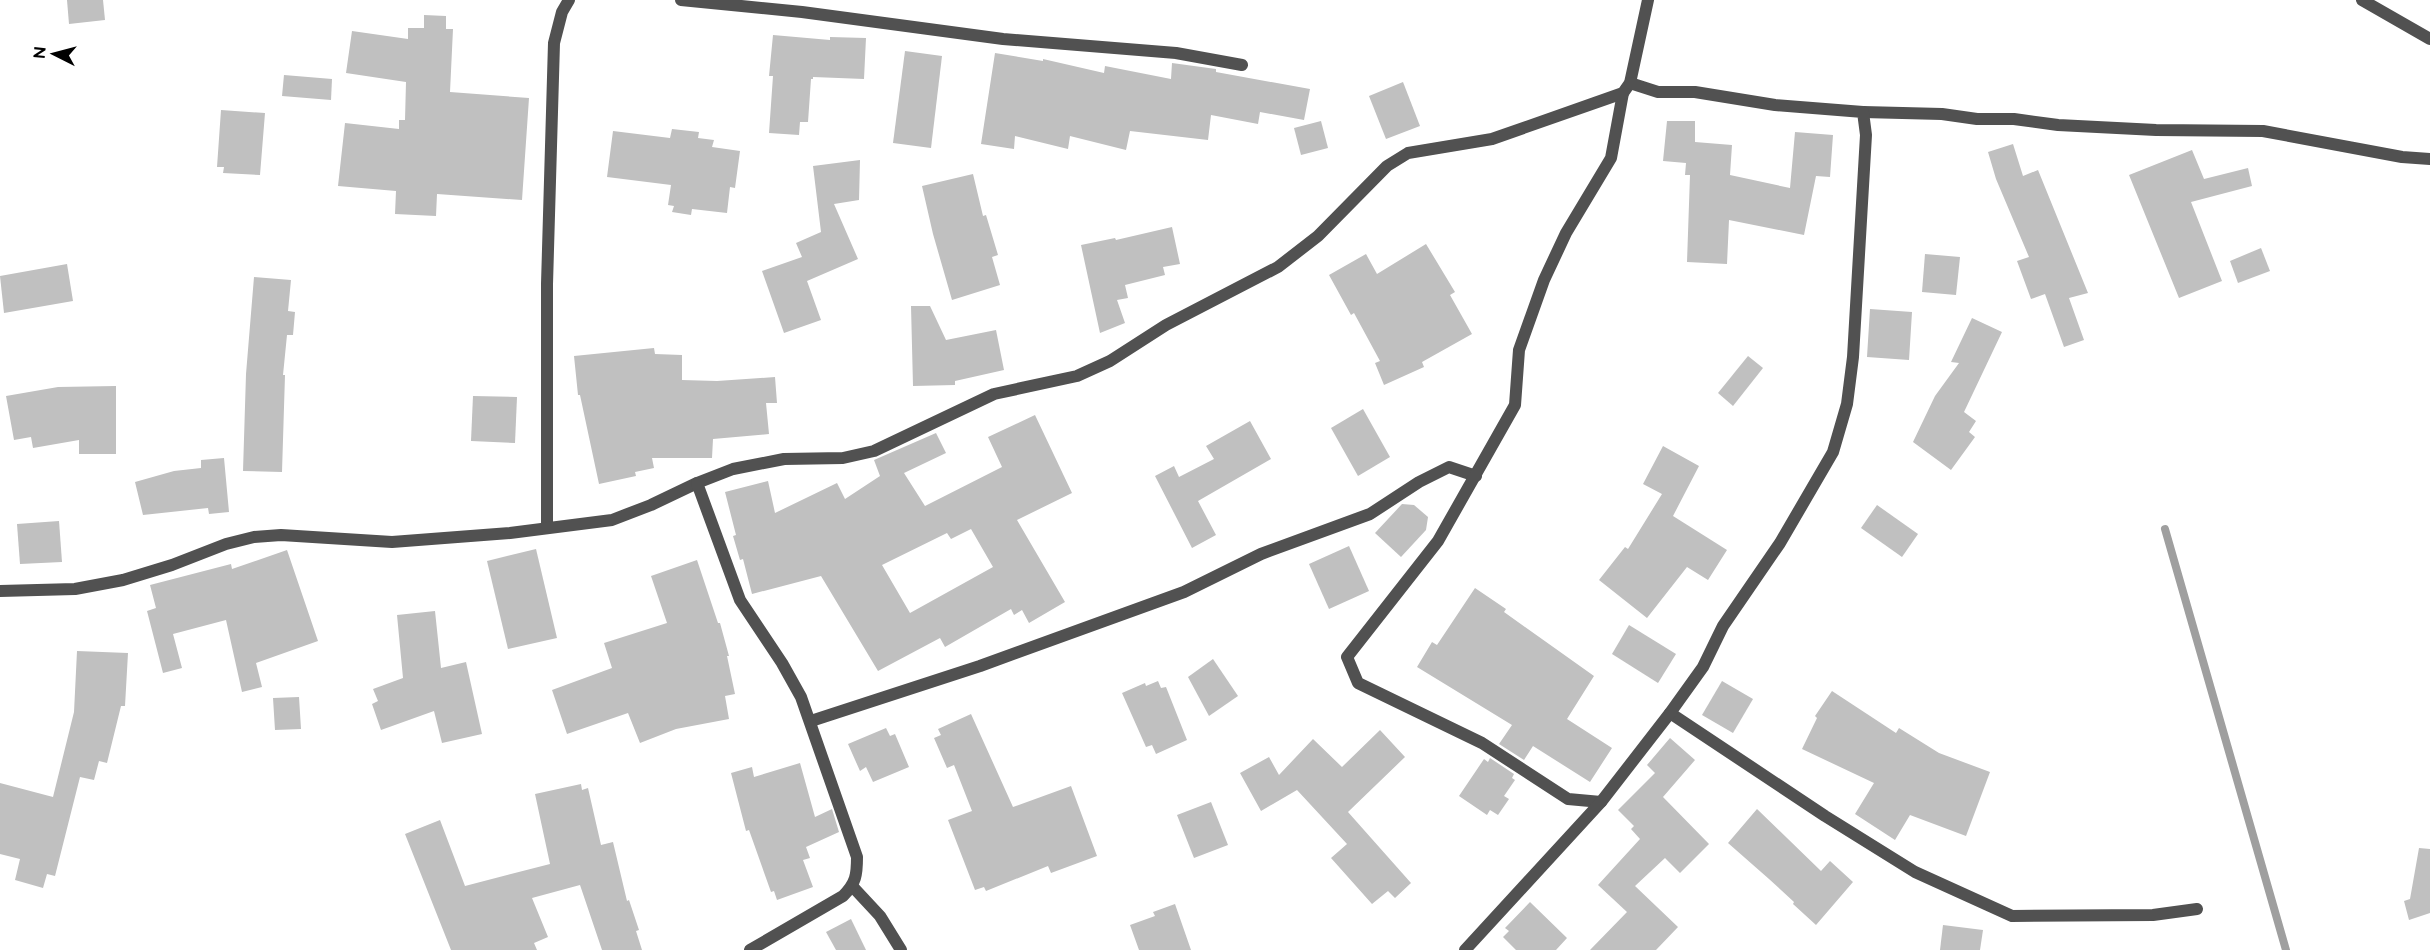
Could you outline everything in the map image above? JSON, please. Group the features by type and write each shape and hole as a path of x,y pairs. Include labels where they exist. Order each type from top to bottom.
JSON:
{"street":[{"path":"547,528 547,284 554,43 562,12 568,0"},
{"path":"681,0 802,12 1003,39 1176,53 1242,65"},
{"path":"1601,802 1568,799 1482,742 1358,683 1347,657 1438,541 1515,405 1519,350 1545,280 1566,233 1611,158 1648,0"},
{"path":"2362,0 2430,39"},
{"path":"0,591 75,589 123,580 172,565 226,544 254,537 281,535 392,542 612,520 733,469 784,459 843,458 874,451 994,394 1077,376 1110,361 1166,325 1278,267 1318,236 1387,166 1408,153 1492,139 1627,88 1658,92 1695,92 1775,105 1863,112 1942,114 1977,119 2014,119 2058,125 2156,130 2263,131 2402,157 2430,159"},
{"path":"1466,950 1601,802 1670,713 1703,667 1723,626 1780,543 1833,452 1846,404 1853,357 1866,135 1863,112"},
{"path":"811,721 1060,639 1184,592 1261,554 1370,514 1419,482 1449,467 1476,476"},
{"path":"697,483 740,600 782,663 801,697 857,857 857,877 853,887 843,896 750,950"},
{"path":"1670,713 1825,816 1915,872 2012,916 2153,915 2197,909"},
{"path":"853,887 880,916 901,950"}],"building":[{"path":"67,0 103,0 105,20 69,24"},
{"path":"424,15 446,16 446,29 453,29 450,92 529,98 522,200 437,194 436,216 395,214 396,191 338,186 345,123 399,129 399,120 405,120 406,82 346,73 352,31 408,39 408,28 424,28"},
{"path":"773,35 830,40 830,37 866,38 864,79 813,77 811,79 808,122 800,122 799,135 769,133 773,76 769,76"},
{"path":"905,51 942,56 931,148 893,143"},
{"path":"995,53 1043,61 1043,59 1104,73 1105,66 1171,79 1172,63 1216,69 1216,72 1310,89 1304,120 1260,112 1258,124 1211,115 1208,140 1130,131 1126,150 1070,136 1068,149 1015,136 1014,149 981,144"},
{"path":"284,75 332,79 331,100 282,96"},
{"path":"1403,82 1420,126 1386,139 1369,96"},
{"path":"221,110 265,113 260,175 223,173 224,167 217,167"},
{"path":"1321,121 1328,148 1301,155 1294,128"},
{"path":"1667,121 1695,121 1695,142 1732,145 1730,175 1790,188 1795,132 1833,135 1830,177 1816,176 1804,235 1729,220 1727,264 1687,262 1690,175 1685,175 1686,163 1663,161"},
{"path":"672,129 699,132 698,138 714,140 712,147 740,151 735,188 730,187 727,213 692,209 691,215 672,212 674,206 668,205 671,185 607,177 613,131 670,138"},
{"path":"2013,144 2023,176 2038,170 2088,293 2069,298 2084,340 2064,347 2045,294 2031,299 2017,261 2029,257 1996,179 1988,152"},
{"path":"2192,150 2204,179 2248,168 2252,186 2191,202 2222,281 2179,298 2129,175"},
{"path":"860,160 859,200 834,204 858,259 807,281 821,320 784,333 762,271 802,257 796,243 821,232 813,166"},
{"path":"973,174 983,216 986,215 998,255 992,257 1000,285 952,300 922,186"},
{"path":"1172,227 1180,264 1163,267 1165,275 1125,285 1128,298 1117,300 1125,323 1100,333 1081,245 1115,238 1116,240"},
{"path":"1426,244 1455,292 1450,295 1472,334 1422,362 1424,367 1384,385 1375,363 1380,361 1354,313 1351,315 1329,275 1366,254 1377,274"},
{"path":"2261,248 2270,271 2238,283 2230,261"},
{"path":"1925,254 1960,257 1956,295 1922,292"},
{"path":"67,264 73,301 4,313 0,276"},
{"path":"254,277 291,280 288,311 295,312 293,335 287,335 283,375 285,375 282,472 243,471 246,374"},
{"path":"911,306 930,306 946,340 996,330 1004,370 955,381 955,385 913,386"},
{"path":"1870,309 1912,312 1909,360 1867,357"},
{"path":"1972,318 2002,332 1964,412 1976,421 1969,432 1975,437 1951,470 1913,442 1935,396 1959,363 1951,362"},
{"path":"654,348 655,354 682,355 682,380 717,381 775,377 777,403 766,403 769,434 713,439 712,458 652,458 654,468 635,472 636,476 599,484 580,395 578,395 574,356"},
{"path":"1748,356 1763,368 1733,406 1718,393"},
{"path":"116,386 116,454 79,454 79,440 33,448 31,437 14,440 6,396 58,387"},
{"path":"473,396 517,397 515,443 471,441"},
{"path":"1363,409 1390,457 1358,476 1331,428"},
{"path":"1035,415 1072,493 1017,520 1065,602 1029,623 1022,610 1014,615 1011,609 945,647 940,638 878,671 821,576 752,594 743,559 740,560 733,536 736,535 725,492 768,481 775,513 837,483 845,499 880,476 874,460 936,433 946,453 904,473 925,506 1002,467 988,437","holes":["971,529 993,567 910,613 882,565 947,533 951,539"]},
{"path":"1250,421 1271,459 1198,501 1216,535 1192,548 1155,476 1174,466 1179,477 1214,459 1206,446"},
{"path":"1663,446 1699,466 1673,516 1727,550 1708,580 1687,567 1647,618 1599,580 1625,547 1628,549 1662,494 1643,484"},
{"path":"224,458 229,512 209,514 208,508 143,515 135,482 174,471 201,468 201,460"},
{"path":"1402,504 1414,505 1428,517 1426,530 1401,557 1375,533"},
{"path":"1877,505 1918,534 1902,557 1861,528"},
{"path":"59,521 62,562 20,564 17,524"},
{"path":"1349,546 1369,591 1329,609 1309,564"},
{"path":"536,549 557,638 508,649 487,561"},
{"path":"287,550 318,641 256,663 262,687 242,692 226,620 173,634 182,668 163,673 147,611 156,608 150,585 231,564 232,569"},
{"path":"697,560 718,623 720,623 729,656 727,656 735,694 725,696 729,719 676,729 640,743 628,713 567,734 552,690 612,668 604,643 667,623 651,576"},
{"path":"1475,588 1506,609 1504,612 1594,676 1567,719 1612,748 1590,782 1533,746 1524,760 1499,744 1512,725 1417,667 1432,642 1437,645"},
{"path":"435,611 441,668 466,662 482,734 442,743 434,711 381,730 372,704 378,701 373,689 403,678 397,615"},
{"path":"1629,625 1676,654 1658,683 1612,654"},
{"path":"77,651 128,653 125,706 121,706 107,763 99,761 94,780 80,777 55,876 47,874 43,888 15,880 20,859 0,854 0,783 53,797 74,712"},
{"path":"1213,659 1238,696 1209,716 1188,677"},
{"path":"1158,681 1161,688 1166,687 1187,740 1156,754 1152,745 1146,747 1122,693 1145,683 1146,686"},
{"path":"1722,681 1753,699 1733,733 1702,715"},
{"path":"1832,691 1896,733 1899,728 1939,753 1990,772 1966,836 1910,815 1895,840 1855,814 1874,783 1802,749 1817,718 1815,716"},
{"path":"299,697 301,729 275,730 273,698"},
{"path":"971,714 1013,807 1071,786 1097,856 1051,873 1048,866 986,891 984,887 975,890 948,820 972,811 954,765 947,768 934,738 941,735 938,729"},
{"path":"886,728 890,736 895,734 909,767 873,782 866,767 860,771 848,744"},
{"path":"1380,730 1405,757 1348,812 1411,883 1395,898 1388,891 1372,904 1331,858 1347,844 1297,790 1261,811 1240,773 1269,757 1279,775 1313,739 1342,767"},
{"path":"1670,738 1695,760 1663,797 1709,844 1680,873 1665,858 1635,886 1678,927 1656,950 1590,950 1627,912 1598,885 1640,839 1631,829 1634,826 1618,810 1655,773 1647,765"},
{"path":"1490,758 1514,774 1512,778 1515,780 1504,796 1509,799 1498,815 1490,810 1487,815 1459,796 1484,759 1488,762"},
{"path":"800,763 815,817 832,809 839,832 806,847 810,858 803,860 813,887 777,900 774,891 771,892 749,830 746,831 731,773 752,767 754,777"},
{"path":"581,784 582,790 588,788 601,845 613,842 627,901 629,900 639,930 636,931 642,950 602,950 580,885 532,898 548,937 534,943 537,950 451,950 405,834 440,820 465,886 550,864 535,794"},
{"path":"1211,802 1228,845 1194,858 1177,815"},
{"path":"1757,809 1821,871 1830,861 1853,882 1816,925 1793,904 1794,902 1728,843"},
{"path":"2419,848 2430,849 2430,913 2409,920 2404,901 2410,899"},
{"path":"1530,902 1567,938 1556,950 1516,950 1503,937 1509,931 1505,928"},
{"path":"1175,904 1191,950 1139,950 1130,925 1155,916 1153,912"},
{"path":"851,919 866,950 836,950 826,932"},
{"path":"1943,925 1983,930 1980,950 1940,950"}],"waterway":[{"path":"2165,529 2286,950"}]}
